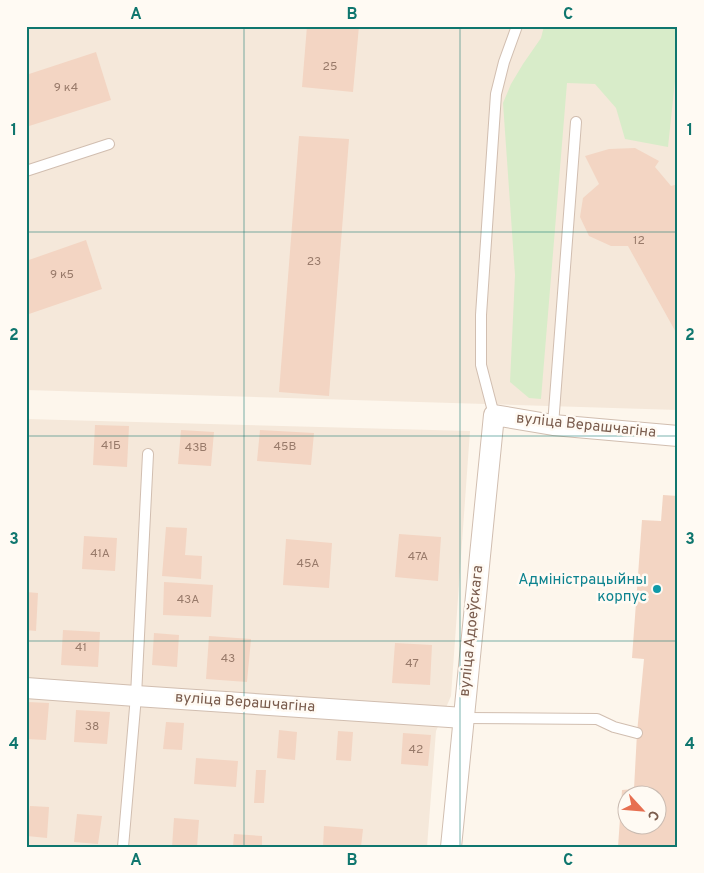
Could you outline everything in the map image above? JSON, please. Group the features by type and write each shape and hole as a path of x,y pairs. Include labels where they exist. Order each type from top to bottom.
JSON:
{"street":[{"name":"вуліца Верашчагіна","path":"494,415 554,425 678,436"},
{"name":"вуліца Адоеўскага","path":"451,847 494,415"},
{"name":"вуліца Верашчагіна","path":"26,688 464,718"}],"lane":[{"path":"494,415 481,365 481,316 496,94 504,62 518,26"},
{"path":"554,425 576,122"},
{"path":"26,171 108,144"},
{"path":"123,847 136,696 148,454"},
{"path":"464,718 597,719 614,727 637,733"}],"shaded area":[{"path":"26,26 678,26 678,410 26,390"},
{"path":"26,419 470,431 451,696 436,731 427,847 26,847"}],"green space":[{"path":"544,26 678,26 678,53 668,147 625,139 616,108 595,84 567,83 541,399 529,398 510,382 515,275 503,103 511,84 541,38"}],"building":[{"path":"307,26 359,26 353,92 302,87"},
{"path":"96,52 111,100 26,127 26,75"},
{"path":"299,136 349,139 329,396 279,392"},
{"path":"635,148 659,161 655,167 671,186 678,184 678,336 628,246 611,246 589,236 580,217 583,198 599,184 585,156 609,149"},
{"path":"86,240 102,289 26,315 26,261"},
{"path":"95,425 129,426 127,467 93,465"},
{"path":"181,430 214,432 211,466 178,464"},
{"path":"260,430 314,433 311,465 257,461"},
{"name":"Адміністрацыйны корпус","path":"663,495 678,496 678,847 618,847 619,836 666,836 666,786 634,786 644,659 632,658 642,520 661,521"},
{"path":"166,527 187,528 185,555 202,556 201,579 162,576"},
{"path":"399,534 441,537 438,581 395,577"},
{"path":"84,536 117,538 115,571 82,569"},
{"path":"286,539 332,543 329,588 283,585"},
{"path":"164,582 213,585 211,617 163,615"},
{"path":"26,592 38,593 36,631 26,630"},
{"path":"63,630 100,632 98,667 61,665"},
{"path":"154,633 179,635 177,667 152,665"},
{"path":"209,636 251,639 247,682 206,679"},
{"path":"395,643 432,645 430,685 392,683"},
{"path":"28,702 49,703 46,740 26,739"},
{"path":"76,710 110,712 107,744 74,742"},
{"path":"166,722 184,723 182,750 163,749"},
{"path":"279,730 297,732 295,760 277,758"},
{"path":"338,731 353,732 351,761 336,760"},
{"path":"403,733 431,735 428,766 401,764"},
{"path":"196,758 238,761 236,787 194,784"},
{"path":"256,770 266,770 264,803 254,803"},
{"path":"30,806 49,807 47,838 27,836"},
{"path":"77,814 102,816 98,844 74,842"},
{"path":"174,818 199,820 197,847 172,847"},
{"path":"324,826 363,829 361,847 323,847"},
{"path":"234,834 262,836 262,847 233,847"}],"place":[{"name":"Адміністрацыйны корпус","path":"657,589"}]}
